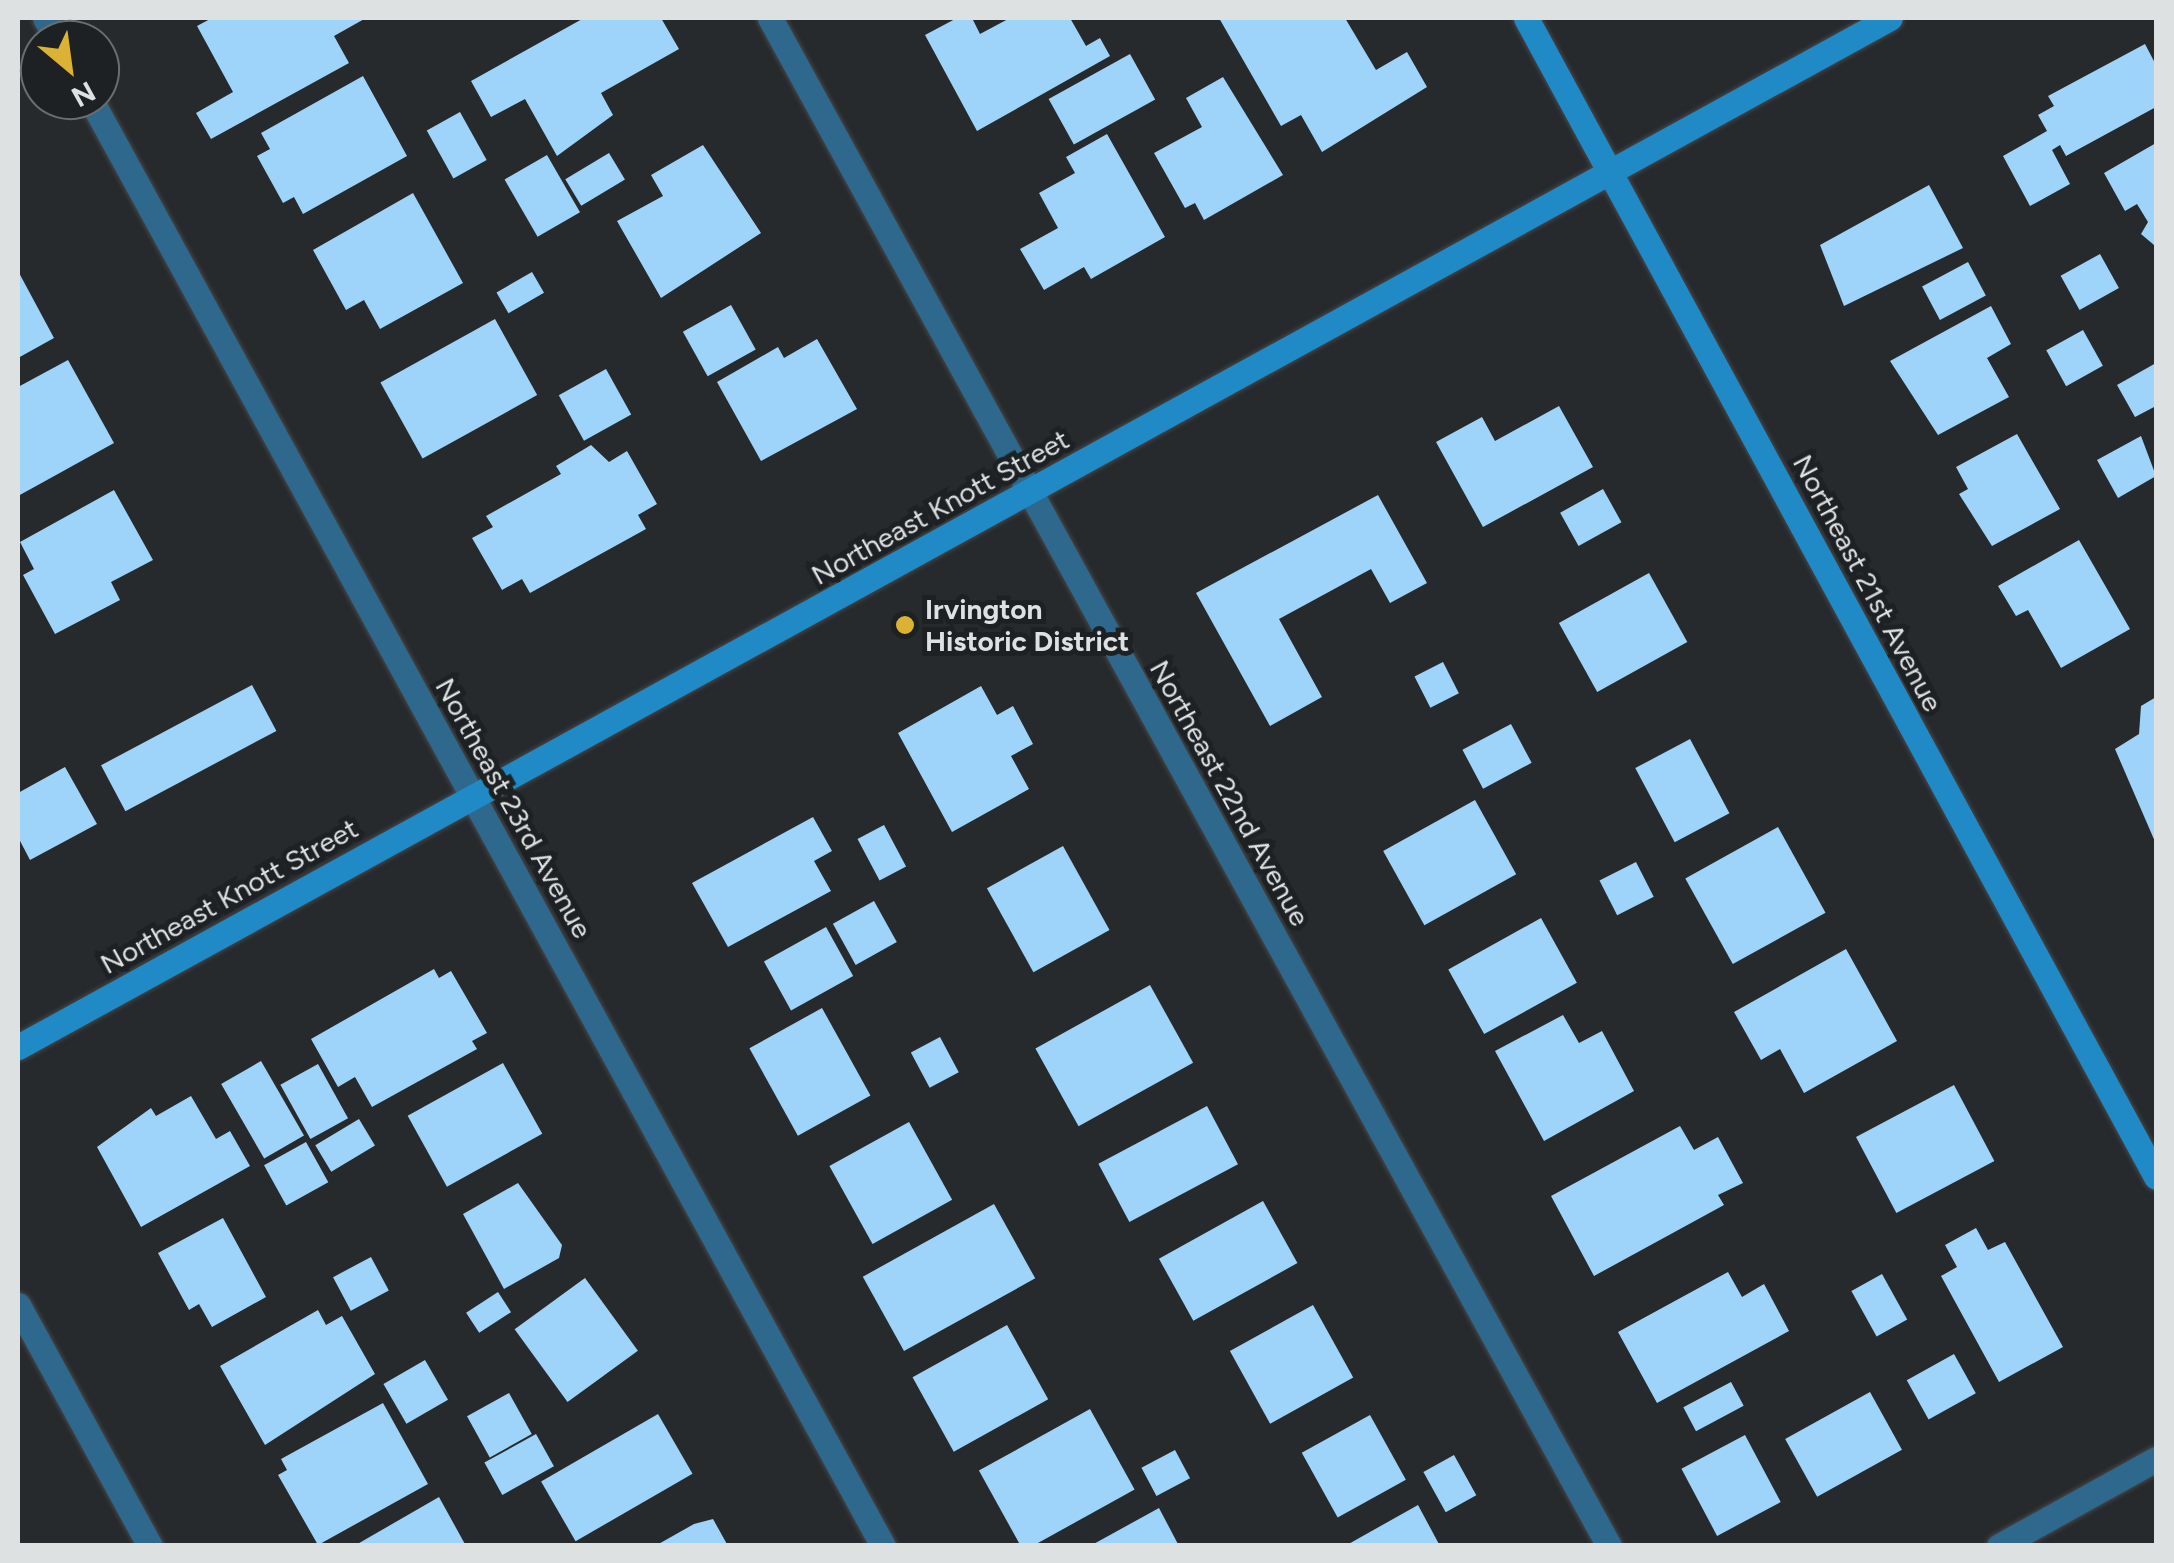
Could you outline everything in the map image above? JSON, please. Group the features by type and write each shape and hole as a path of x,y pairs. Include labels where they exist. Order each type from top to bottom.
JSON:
{"street":[{"name":"Northeast 22nd Avenue","path":"770,18 1609,1546"},
{"name":"Northeast 21st Avenue","path":"1526,18 2156,1178"},
{"name":"Northeast Knott Street","path":"18,1047 1890,18"},
{"name":"Northeast 23rd Avenue","path":"102,120 883,1546"},
{"path":"18,1305 150,1546"},
{"path":"1998,1546 2156,1459"}],"building":[{"path":"212,18 366,18 334,36 349,63 211,139 196,113 233,92 197,26"},
{"path":"584,18 661,18 679,49 601,93 613,115 557,156 525,99 491,117 471,81"},
{"path":"957,18 972,18 980,34 1010,18 1070,18 1086,46 1100,38 1110,56 977,131 925,35"},
{"path":"1219,18 1345,18 1376,70 1407,52 1427,87 1322,152 1301,115 1281,126"},
{"path":"2145,44 2156,65 2156,107 2066,156 2060,145 2052,150 2070,184 2030,206 2003,156 2047,131 2038,115 2054,106 2048,96"},
{"path":"1130,54 1155,99 1074,145 1049,99"},
{"path":"363,76 407,156 303,214 294,197 283,203 257,156 270,149 261,133"},
{"path":"1223,77 1283,175 1204,220 1195,203 1185,208 1154,153 1202,127 1186,98"},
{"path":"460,112 487,160 453,179 427,130"},
{"path":"1107,134 1165,237 1091,279 1084,267 1044,290 1020,249 1058,228 1039,193 1075,173 1066,157"},
{"path":"2156,143 2154,245 2141,234 2148,222 2137,204 2125,211 2104,173"},
{"path":"703,145 761,233 661,298 617,221 663,196 651,175"},
{"path":"609,153 625,180 581,206 565,179"},
{"path":"547,155 580,212 538,237 505,180"},
{"path":"1929,185 1963,248 1844,306 1820,245"},
{"path":"413,193 463,283 380,329 364,300 346,310 313,250"},
{"path":"2100,254 2119,288 2080,310 2061,276"},
{"path":"1968,262 1986,296 1940,320 1922,286"},
{"path":"18,271 54,338 18,358"},
{"path":"532,272 544,293 508,313 496,292"},
{"path":"731,305 756,350 708,376 683,332"},
{"path":"1991,306 2011,344 1987,358 2009,397 1938,435 1890,361"},
{"path":"495,319 537,395 423,459 380,383"},
{"path":"2083,330 2103,366 2066,386 2046,350"},
{"path":"817,339 857,409 761,461 717,382 778,347 784,358"},
{"path":"68,360 114,443 18,496 18,387"},
{"path":"2156,363 2156,406 2135,417 2117,385"},
{"path":"606,369 631,414 584,441 559,395"},
{"path":"1559,406 1593,467 1483,527 1436,442 1482,417 1495,441"},
{"path":"2017,434 2060,509 1992,546 1959,494 1968,489 1956,467"},
{"path":"2141,436 2156,476 2118,498 2097,460"},
{"path":"591,445 609,462 627,451 657,504 638,515 646,529 530,593 522,579 502,590 472,538 493,527 486,516 561,474 556,466"},
{"path":"1603,489 1621,522 1579,546 1560,513"},
{"path":"114,490 153,560 111,582 120,600 55,634 23,575 34,569 20,542"},
{"path":"1378,495 1427,583 1390,603 1371,569 1279,619 1322,697 1270,726 1196,593"},
{"path":"2079,540 2130,629 2061,668 2028,610 2016,616 1998,586"},
{"path":"1649,573 1687,642 1597,692 1559,623"},
{"path":"1443,662 1459,693 1430,708 1414,677"},
{"path":"252,685 276,731 125,811 101,765"},
{"path":"981,686 997,715 1013,706 1033,744 1011,756 1029,789 952,832 898,733"},
{"path":"2156,697 2156,844 2115,749 2139,734 2141,706"},
{"path":"1511,724 1532,763 1483,789 1462,750"},
{"path":"1690,739 1729,813 1675,842 1635,768"},
{"path":"65,767 97,824 30,860 18,837 18,793"},
{"path":"1475,800 1516,874 1424,925 1383,851"},
{"path":"813,817 832,851 814,861 831,891 728,947 692,883"},
{"path":"884,825 906,866 880,881 858,839"},
{"path":"1778,827 1826,913 1733,964 1685,878"},
{"path":"1063,846 1110,930 1033,972 987,888"},
{"path":"1636,862 1654,897 1617,915 1599,881"},
{"path":"874,901 897,942 856,965 833,924"},
{"path":"1541,918 1577,983 1484,1034 1448,969"},
{"path":"826,927 853,976 791,1010 764,961"},
{"path":"1846,949 1897,1041 1804,1093 1780,1049 1761,1060 1734,1012"},
{"path":"434,969 439,978 451,971 487,1033 472,1041 477,1049 372,1107 355,1077 338,1087 311,1039"},
{"path":"1150,985 1193,1063 1079,1126 1035,1049"},
{"path":"822,1008 870,1095 798,1136 749,1048"},
{"path":"1563,1015 1579,1043 1602,1031 1634,1091 1544,1141 1495,1051"},
{"path":"940,1037 959,1072 930,1088 911,1052"},
{"path":"261,1061 304,1135 264,1158 221,1084"},
{"path":"503,1063 542,1134 447,1187 408,1116"},
{"path":"318,1064 348,1118 310,1139 280,1085"},
{"path":"1954,1085 1994,1161 1896,1213 1856,1137"},
{"path":"191,1096 216,1139 230,1131 250,1166 141,1227 97,1147 151,1108 156,1116"},
{"path":"1207,1106 1238,1164 1129,1222 1098,1164"},
{"path":"359,1119 375,1146 331,1172 315,1145"},
{"path":"909,1122 952,1200 873,1244 829,1166"},
{"path":"1680,1126 1694,1150 1718,1137 1743,1183 1718,1195 1724,1205 1594,1276 1551,1196"},
{"path":"306,1142 328,1182 286,1206 264,1165"},
{"path":"518,1183 562,1245 559,1258 504,1289 463,1214"},
{"path":"1263,1201 1297,1263 1193,1321 1159,1259"},
{"path":"994,1204 1035,1278 904,1351 863,1277"},
{"path":"223,1218 266,1297 212,1327 199,1304 189,1310 158,1253"},
{"path":"1976,1228 1988,1250 2005,1242 2063,1347 1999,1382 1941,1276 1957,1267 1945,1245"},
{"path":"371,1257 389,1291 351,1311 333,1277"},
{"path":"1728,1272 1742,1297 1764,1284 1789,1331 1657,1403 1618,1332"},
{"path":"1882,1274 1907,1319 1877,1336 1851,1291"},
{"path":"585,1278 638,1351 568,1402 515,1329"},
{"path":"498,1292 511,1312 479,1333 466,1313"},
{"path":"1313,1305 1353,1378 1270,1424 1230,1351"},
{"path":"318,1310 326,1325 342,1316 375,1374 265,1445 220,1366"},
{"path":"1007,1325 1048,1399 954,1452 913,1377"},
{"path":"1954,1354 1976,1393 1929,1420 1907,1380"},
{"path":"425,1360 448,1400 406,1424 383,1384"},
{"path":"1731,1382 1744,1406 1696,1431 1683,1407"},
{"path":"1870,1392 1902,1450 1817,1497 1785,1439"},
{"path":"509,1393 532,1434 490,1457 467,1416"},
{"path":"383,1403 428,1484 318,1545 278,1475 287,1470 281,1459"},
{"path":"1090,1409 1135,1489 1033,1546 1021,1546 979,1471"},
{"path":"658,1414 692,1474 576,1541 541,1482"},
{"path":"1370,1415 1406,1480 1338,1518 1302,1453"},
{"path":"536,1434 554,1466 502,1495 484,1463"},
{"path":"1745,1435 1781,1502 1717,1536 1681,1469"},
{"path":"1175,1450 1190,1478 1156,1496 1141,1468"},
{"path":"1454,1455 1476,1495 1446,1512 1423,1472"},
{"path":"439,1497 466,1546 354,1546"},
{"path":"1418,1505 1440,1546 1345,1546"},
{"path":"1159,1508 1179,1546 1090,1546"},
{"path":"713,1519 728,1546 655,1546 694,1524"}],"place":[{"name":"Irvington Historic District","path":"905,625"}]}
